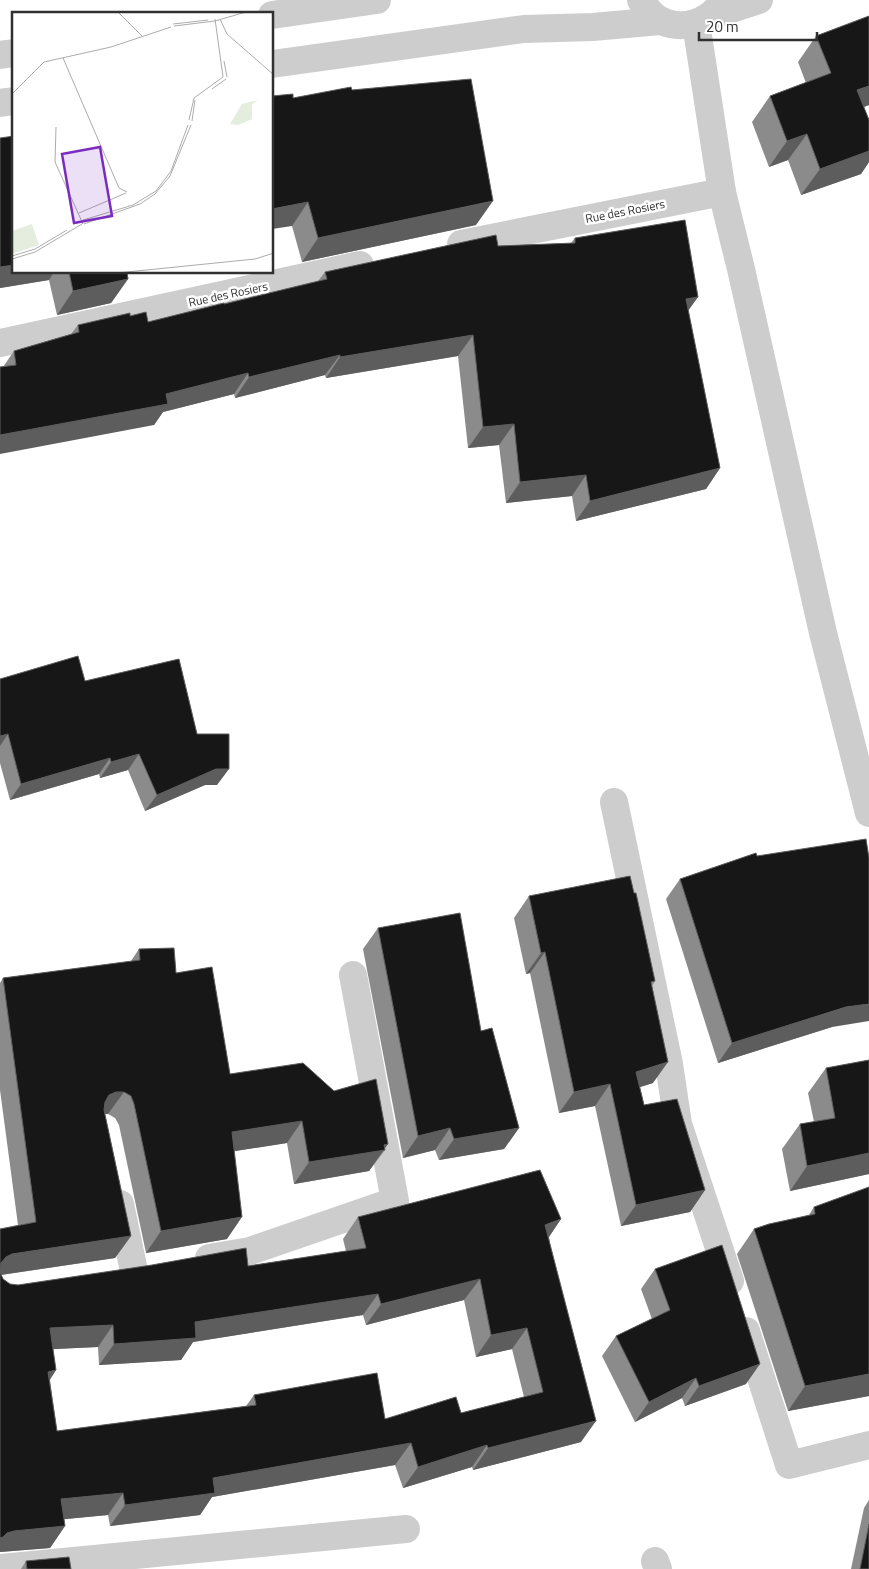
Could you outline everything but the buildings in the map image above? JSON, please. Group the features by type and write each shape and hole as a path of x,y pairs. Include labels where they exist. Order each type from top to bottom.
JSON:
{"street":[{"path":"274,15 377,0"},
{"path":"641,0 648,10 660,21"},
{"path":"274,64 524,29 593,27 660,21 676,25 710,13 759,0"},
{"path":"710,13 722,192 824,633 869,813"},
{"name":"Rue des Rosiers","path":"439,248 722,192"},
{"name":"Rue des Rosiers","path":"0,343 380,261"},
{"path":"614,802 669,1064 678,1124 790,1465 869,1445"},
{"path":"105,1275 250,1252 395,1201 353,975"},
{"path":"114,1176 134,1271"},
{"path":"0,1568 406,1528"}]}
